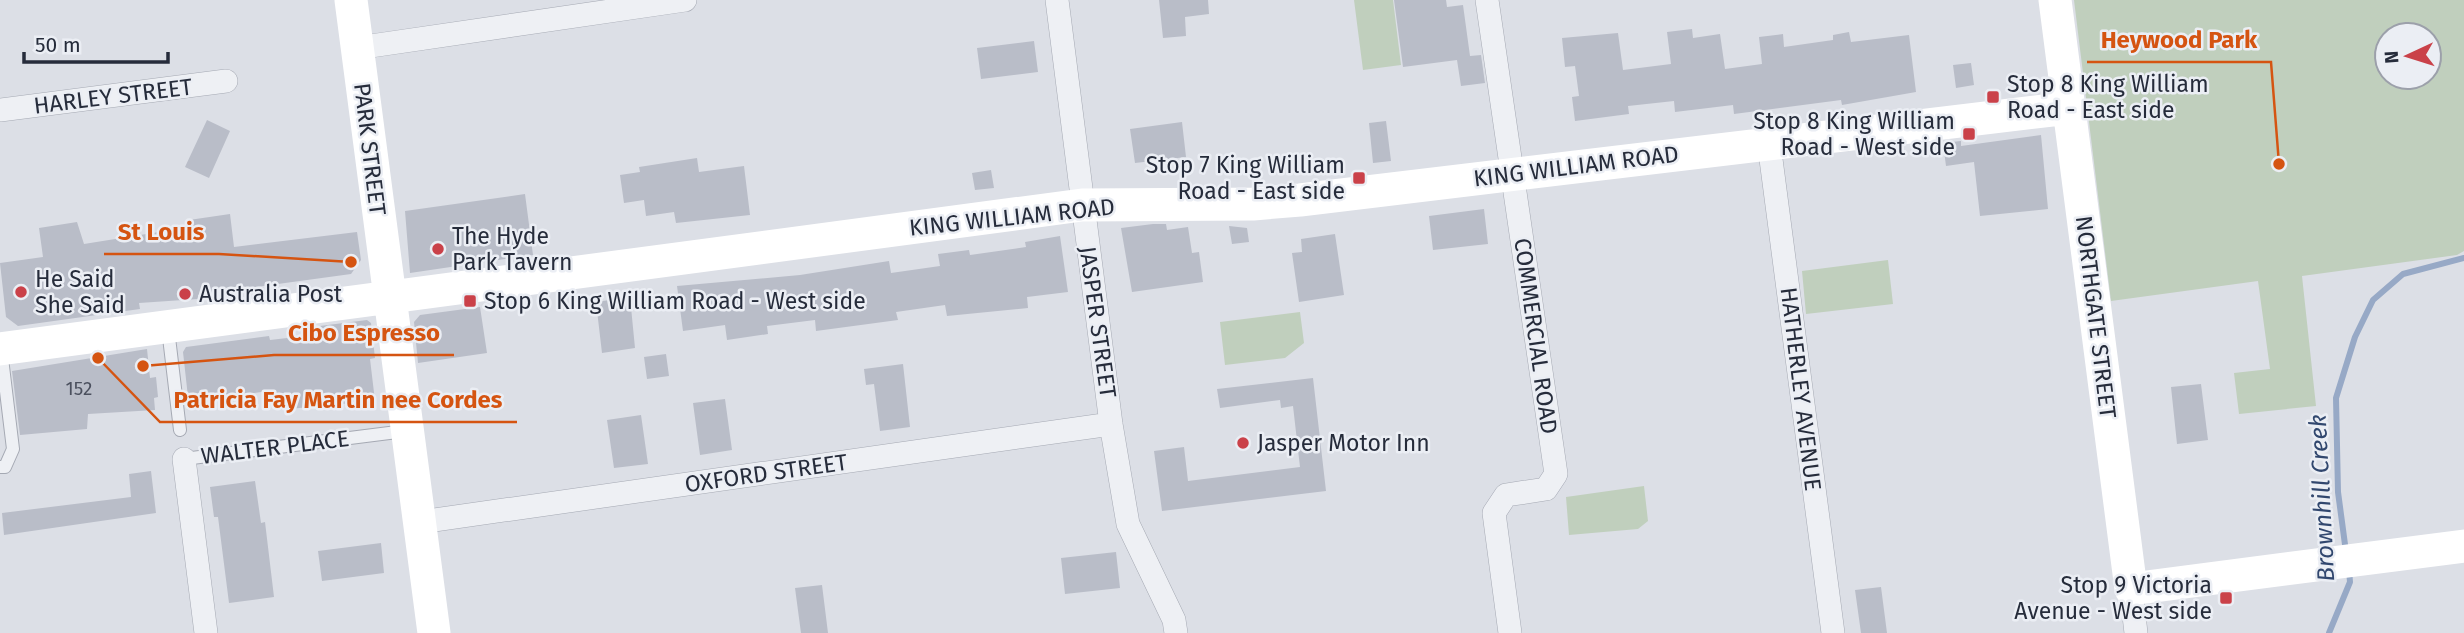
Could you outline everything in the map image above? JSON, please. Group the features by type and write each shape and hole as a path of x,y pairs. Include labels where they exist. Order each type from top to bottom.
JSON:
{"main road":[{"name":"PARK STREET","path":"351,0 434,633"},
{"name":"NORTHGATE STREET","path":"2055,0 2131,589"},
{"name":"KING WILLIAM ROAD","path":"0,349 1082,205 1253,204 2069,108"},
{"path":"2131,589 2464,546"}],"street":[{"path":"357,48 685,0"},
{"name":"JASPER STREET","path":"1057,0 1111,424 1128,524 1174,620 1176,633"},
{"name":"COMMERCIAL ROAD","path":"1487,0 1556,474 1546,489 1506,495 1494,513 1510,633"},
{"name":"HARLEY STREET","path":"0,110 226,81"},
{"name":"HATHERLEY AVENUE","path":"1769,144 1833,633"},
{"name":"OXFORD STREET","path":"420,522 1111,424"},
{"path":"184,459 206,633"},
{"name":"NORTHGATE STREET","path":"2131,589 2136,633"}],"lane":[{"path":"167,328 180,430"},
{"path":"0,349 13,449 5,467 0,467"},
{"name":"WALTER PLACE","path":"184,459 408,430"}],"green space":[{"path":"1354,0 1393,0 1401,65 1363,70"},
{"path":"2074,0 2464,0 2464,251 2457,255 2302,276 2316,406 2239,414 2234,373 2270,369 2258,281 2111,301"},
{"path":"1888,260 1893,304 1806,314 1802,271"},
{"path":"1300,312 1304,343 1285,358 1225,365 1220,322"},
{"path":"1644,486 1648,521 1638,529 1569,535 1566,497"}],"building":[{"path":"1159,0 1208,0 1209,14 1185,17 1186,36 1163,38"},
{"path":"1394,0 1446,0 1447,7 1463,5 1470,56 1481,55 1485,83 1461,86 1457,60 1403,67"},
{"path":"1692,29 1693,38 1720,34 1725,69 1762,64 1759,37 1783,34 1784,47 1833,40 1833,35 1849,32 1851,42 1909,35 1916,92 1842,105 1841,100 1734,114 1733,105 1675,112 1674,101 1628,106 1629,114 1575,121 1572,97 1579,96 1575,66 1565,67 1562,38 1618,33 1623,70 1671,64 1667,32"},
{"path":"1034,41 1038,72 981,79 977,48"},
{"path":"1971,63 1974,85 1956,88 1953,65"},
{"path":"207,120 230,131 209,178 185,167"},
{"path":"1386,121 1391,161 1373,163 1369,123"},
{"path":"1182,122 1186,157 1135,163 1130,129"},
{"path":"2041,135 2048,209 1980,216 1974,162 1946,166 1943,143 1961,141 1961,146"},
{"path":"697,158 699,172 744,166 750,215 676,223 674,212 646,216 644,200 624,203 620,175 640,172 639,167"},
{"path":"991,170 994,188 975,190 972,173"},
{"path":"525,194 533,255 410,273 405,211"},
{"path":"1484,209 1488,244 1433,250 1429,216"},
{"path":"230,214 234,247 357,232 361,260 351,274 198,295 198,299 139,303 140,309 18,326 6,317 0,263 43,257 39,228 77,222 84,244 190,227 189,220"},
{"path":"1166,224 1167,230 1188,227 1192,253 1199,252 1203,282 1132,292 1121,228"},
{"path":"1229,226 1247,228 1249,242 1232,244"},
{"path":"1335,234 1344,295 1299,302 1292,253 1302,252 1301,239"},
{"path":"1060,236 1068,292 1027,297 1028,308 947,316 945,305 896,312 898,320 816,331 815,320 767,326 768,334 727,340 725,325 683,331 677,286 800,275 889,261 891,273 940,266 938,254 969,250 970,255 1026,247 1025,242"},
{"path":"630,297 635,348 602,353 596,302"},
{"path":"480,307 487,353 418,363 414,322 420,315"},
{"path":"367,320 371,323 375,358 370,359 375,401 278,410 276,390 194,401 188,397 183,352 186,347 269,336 270,340 313,335 312,327"},
{"path":"147,349 150,378 156,377 158,397 154,398 155,410 88,414 87,429 20,435 12,371"},
{"path":"666,354 669,376 647,379 644,357"},
{"path":"903,364 910,427 880,431 874,384 866,385 864,369"},
{"path":"1313,378 1326,491 1162,511 1154,451 1184,447 1188,481 1300,467 1293,406 1281,408 1280,400 1220,408 1217,389"},
{"path":"2201,384 2208,440 2177,444 2171,387"},
{"path":"725,399 732,450 700,455 693,403"},
{"path":"641,415 648,464 614,468 607,420"},
{"path":"151,471 156,513 4,535 2,513 131,497 129,474"},
{"path":"255,481 261,523 265,522 274,597 229,603 218,517 214,517 210,487"},
{"path":"381,543 384,573 322,581 318,551"},
{"path":"1116,552 1120,588 1065,594 1061,558"},
{"path":"822,585 828,633 801,633 795,588"},
{"path":"1881,587 1887,633 1861,633 1855,590"}],"waterway":[{"name":"Brownhill Creek","path":"2346,552 2338,492 2336,398 2355,337 2373,300 2403,274 2464,258"},
{"name":"Brownhill Creek","path":"2329,633 2350,582 2349,570"}],"place":[{"name":"Stop 8 King William Road - East side","path":"1993,97"},
{"name":"Stop 8 King William Road - West side","path":"1969,134"},
{"name":"Heywood Park","path":"2279,164"},
{"name":"Stop 7 King William Road - East side","path":"1359,178"},
{"name":"The Hyde Park Tavern","path":"438,249"},
{"name":"St Louis","path":"351,262"},
{"name":"He Said She Said","path":"21,292"},
{"name":"Australia Post","path":"185,294"},
{"name":"Stop 6 King William Road - West side","path":"470,301"},
{"name":"Patricia Fay Martin nee Cordes","path":"98,358"},
{"name":"Cibo Espresso","path":"143,366"},
{"name":"Jasper Motor Inn","path":"1243,443"},
{"name":"Stop 9 Victoria Avenue - West side","path":"2226,598"}]}
